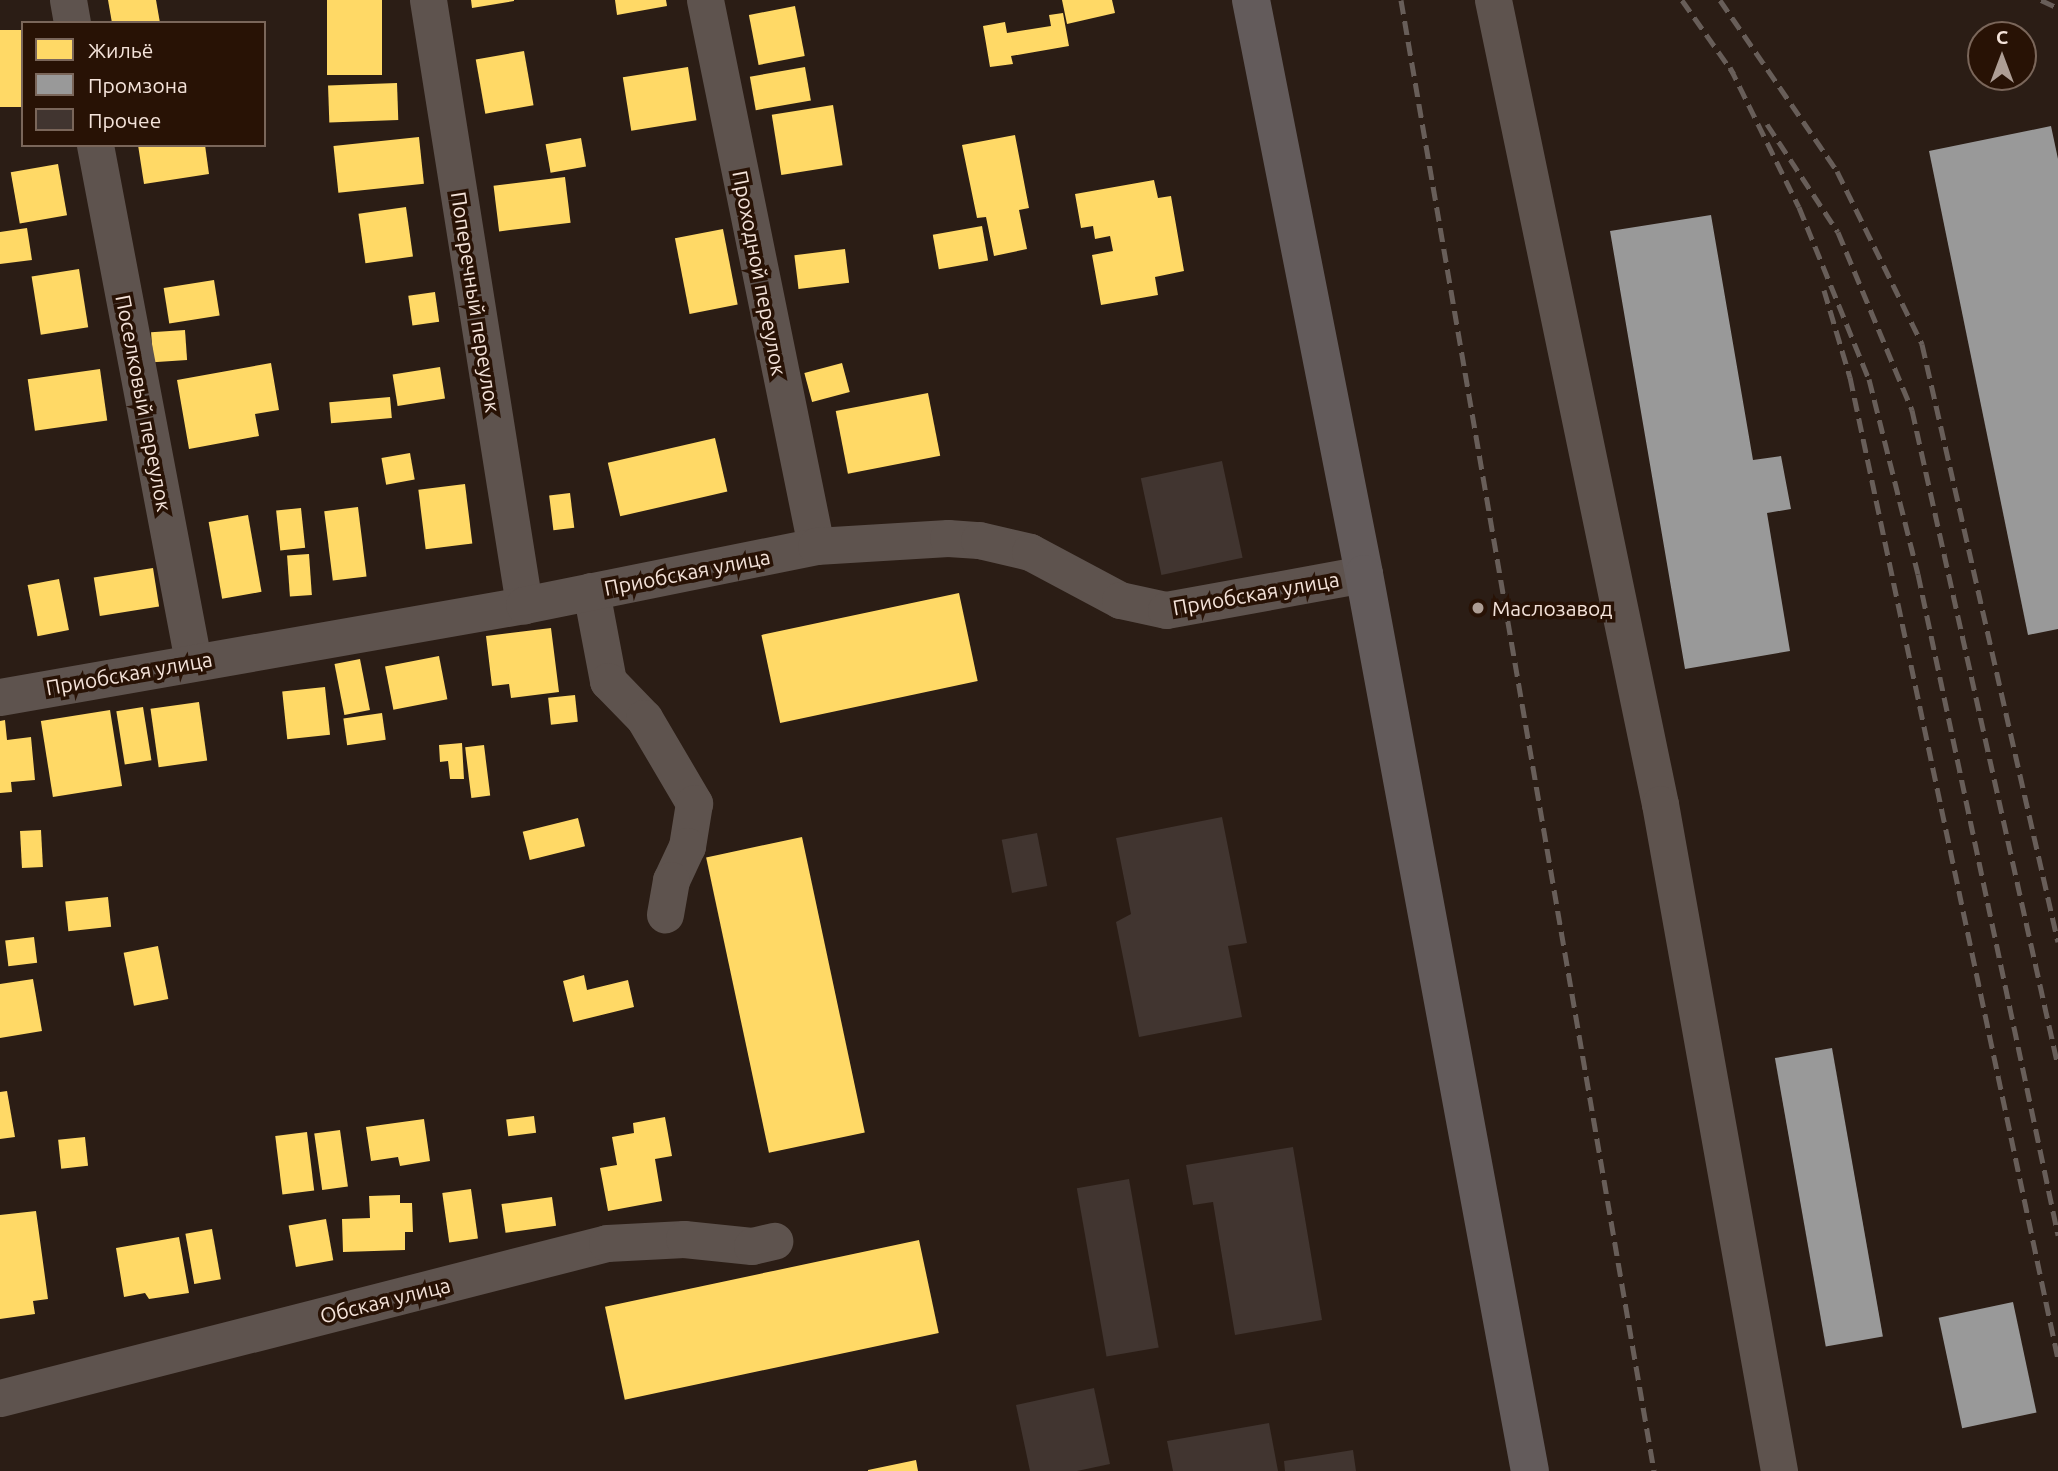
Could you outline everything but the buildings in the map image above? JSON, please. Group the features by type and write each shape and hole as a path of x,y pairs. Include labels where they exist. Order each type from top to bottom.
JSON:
{"main road":[{"path":"1251,0 1364,574 1530,1471"}],"street":[{"path":"68,0 72,21"},
{"name":"Поперечный переулок","path":"428,0 524,605"},
{"name":"Проходной переулок","path":"705,0 816,546"},
{"path":"1493,0 1660,804 1779,1471"},
{"name":"Поселковый переулок","path":"95,147 193,661"},
{"name":"Приобская улица","path":"0,697 524,605 816,546 948,538 989,542 1030,552 1120,600 1166,610 1364,574"},
{"path":"591,591 608,681 643,718 694,803 687,846 671,880 665,914"},
{"name":"Обская улица","path":"0,1398 607,1243 684,1239 752,1246 774,1241"}],"railway":[{"path":"1401,0 1654,1471"},
{"path":"1682,0 1734,74"},
{"path":"1720,0 1837,171 1922,344 2058,942"},
{"path":"2041,0 2058,8"},
{"path":"1730,67 1799,207 1869,379 1918,574 2058,1235"},
{"path":"1767,124 1838,232 1912,410 2058,1066"},
{"path":"1824,290 1850,377 2058,1359"}],"place":[{"name":"Маслозавод","path":"1478,608"}]}
